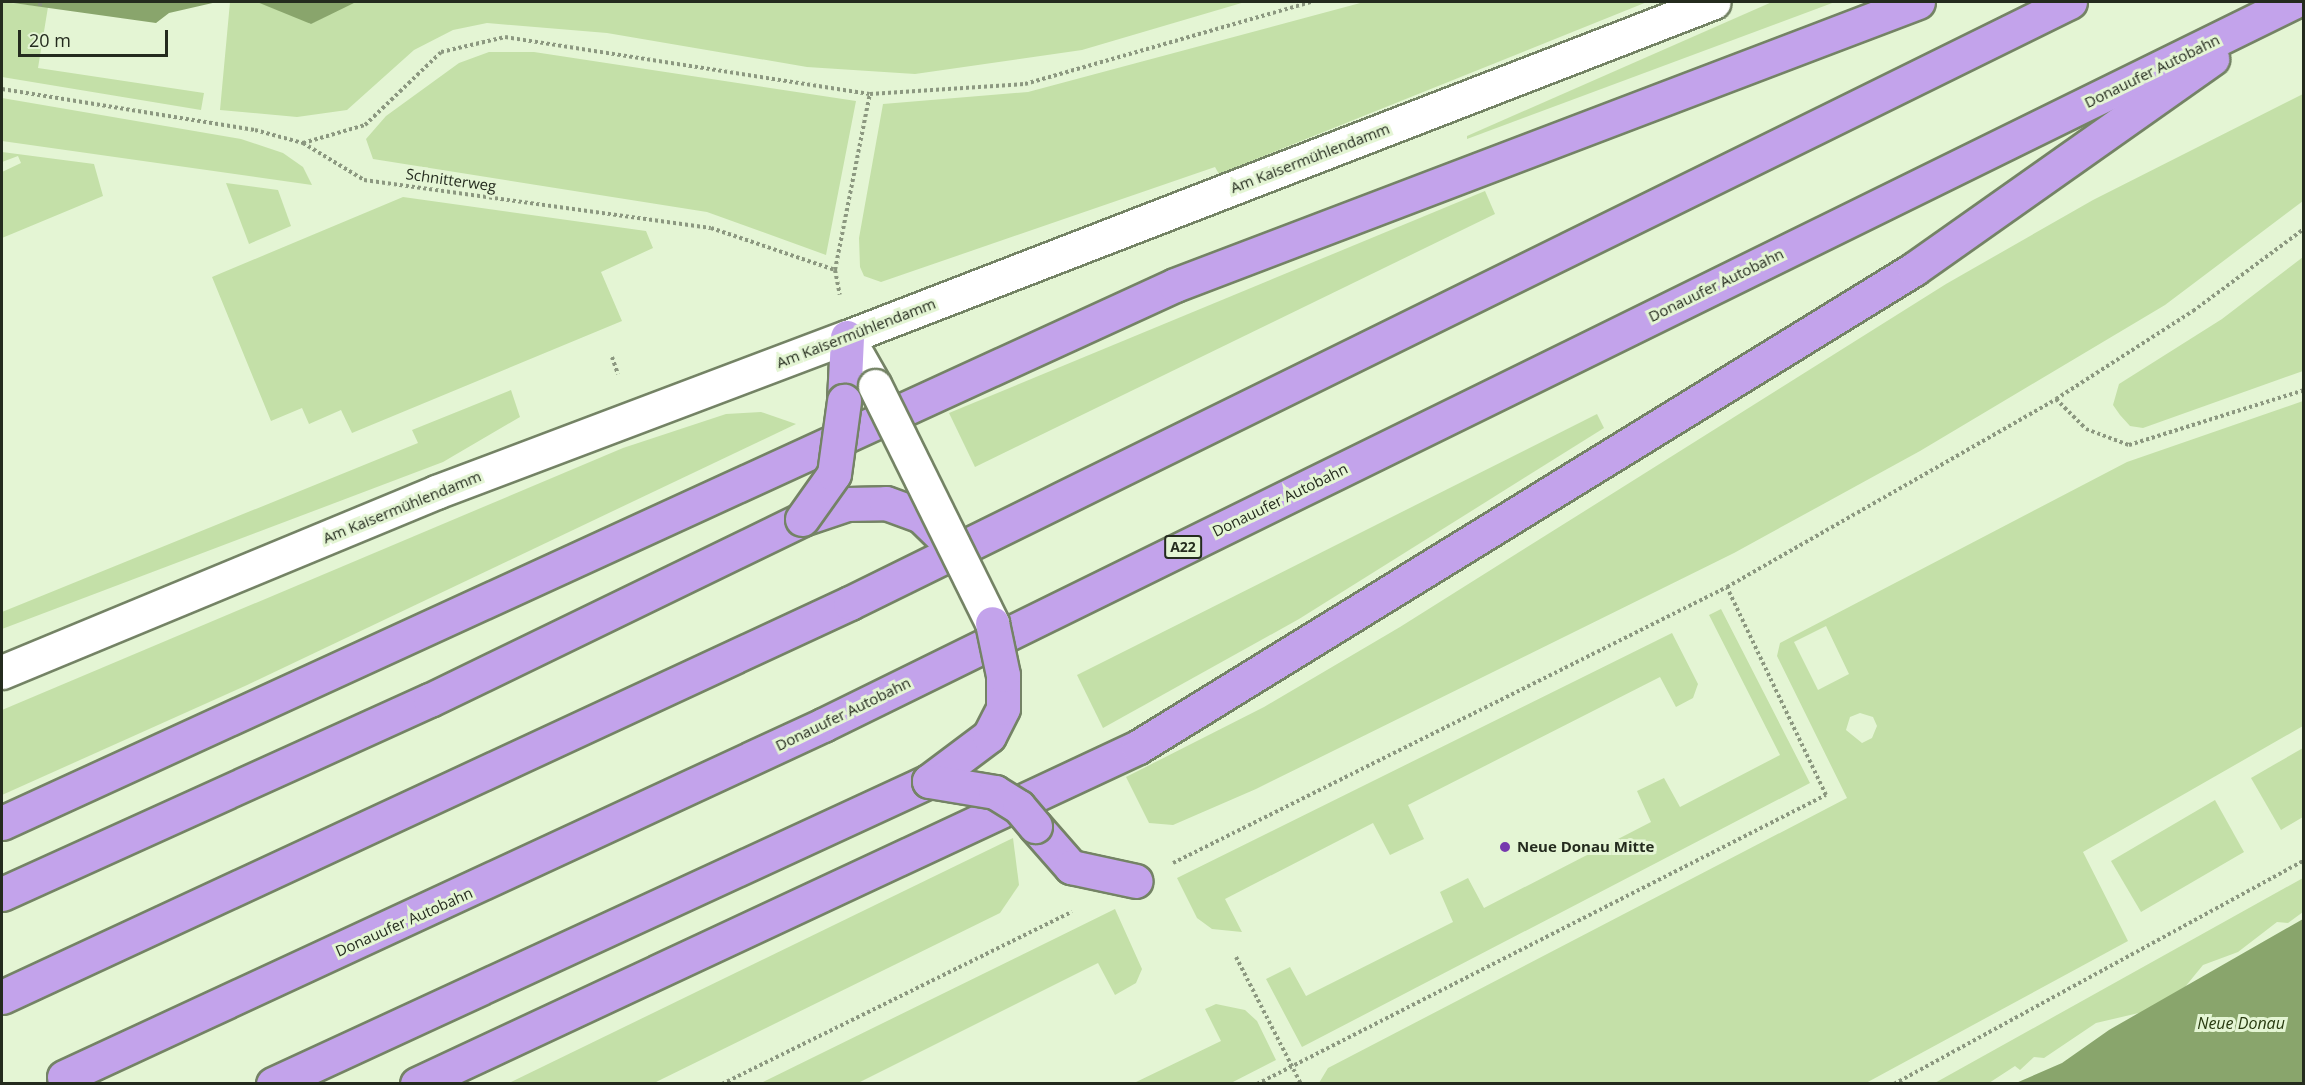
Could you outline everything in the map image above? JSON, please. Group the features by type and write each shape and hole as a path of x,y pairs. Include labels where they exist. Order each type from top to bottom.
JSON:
{"highway":[{"path":"2,823 1176,285 1918,2"},
{"path":"2,997 850,603 2070,2"},
{"path":"417,1083 1138,747 1914,269 2294,2"},
{"name":"Donauufer Autobahn","path":"64,1077 823,725 2294,2"},
{"path":"802,519 834,474 844,401 847,337"},
{"path":"2,894 430,700 802,519 848,504 886,502 921,516 956,550"},
{"path":"273,1083 550,958 929,781 989,736 1003,708 1003,675 992,622"},
{"path":"929,781 994,792 1019,807 1071,867 1136,881"}],"street":[{"name":"Am Kaisermühlendamm","path":"2,672 490,471 847,337 1714,2"},
{"path":"847,337 875,386 992,622"}],"path":[{"path":"303,143 365,125 441,52 505,37 870,94 1025,84 1311,2"},
{"name":"Schnitterweg","path":"2,89 180,115 303,143 364,180 711,228 835,270"},
{"path":"847,337 835,270 870,94"},
{"path":"722,1083 1136,881 1726,587 2056,399 2193,311 2304,229"},
{"path":"612,357 618,374"},
{"path":"2056,399 2086,429 2129,445 2304,390"},
{"path":"1257,1083 1826,795 1726,587"},
{"path":"1894,1083 2304,860"},
{"path":"1236,957 1301,1083"}],"shaded area":[{"path":"2,2 48,7 38,68 204,93 201,110 2,77"},
{"path":"55,2 134,2 91,12 48,7"},
{"path":"230,2 289,2 310,24 332,13 337,2 1245,2 1082,50 915,74 807,67 607,33 487,23 453,30 414,50 347,110 297,117 220,110"},
{"path":"1364,2 1647,2 1219,174 1215,167 881,282 864,276 860,267 859,238 883,104 1028,92"},
{"path":"1772,2 1835,2 1467,139 1467,136"},
{"path":"489,52 534,52 856,101 826,255 707,212 373,159 366,139 386,116 459,63"},
{"path":"2303,94 2303,201 2165,305 1920,451 1734,553 1256,789 1173,825 1149,823 1126,777 1264,707 1400,627 1946,284 2093,200"},
{"path":"2,98 241,139 283,153 303,167 312,185 2,141"},
{"path":"2,152 94,164 103,196 2,238 2,172 21,163 18,156 2,162"},
{"path":"226,183 278,190 291,226 249,244"},
{"path":"1485,191 1495,214 975,467 949,413"},
{"path":"403,197 646,231 653,248 601,272 622,321 352,433 341,410 309,424 302,408 271,421 212,277"},
{"path":"2303,257 2303,371 2143,428 2130,426 2113,405 2119,384 2222,319"},
{"path":"511,390 520,417 443,462 2,629 2,612 418,443 412,430"},
{"path":"2303,401 2303,726 2083,852 2128,941 1866,1083 1319,1083 1328,1068 1847,798 1777,656 1780,643 2127,462","holes":["1826,626 1849,674 1818,690 1794,642","1860,713 1873,717 1877,726 1872,738 1862,743 1846,730 1850,717"]},
{"path":"761,412 796,424 245,686 2,795 2,710 623,448 726,414"},
{"path":"1597,414 1604,428 1299,619 1103,728 1077,675"},
{"path":"1721,609 1810,783 1302,1047 1266,979 1290,967 1306,996 1453,922 1440,892 1468,878 1484,908 1651,822 1637,791 1664,778 1680,807 1780,755 1709,615"},
{"path":"1672,633 1698,684 1693,698 1676,707 1660,677 1408,805 1424,839 1390,855 1373,823 1225,899 1242,932 1212,929 1197,918 1177,878"},
{"path":"2303,748 2303,817 2281,830 2251,778"},
{"path":"2215,800 2244,852 2141,912 2111,861"},
{"path":"1013,838 1019,885 1000,913 654,1083 509,1083"},
{"path":"2303,878 2303,912 2288,923 2277,922 2238,952 2203,965 2185,987 2143,1012 2096,1023 2044,1058 2034,1057 2020,1070 2015,1066 1989,1083 1933,1084"},
{"path":"1115,909 1142,969 1136,983 1115,995 1098,963 858,1083 761,1083"},
{"path":"1216,1004 1245,1010 1257,1021 1276,1060 1231,1083 1134,1083 1221,1041 1205,1009"}],"water":[{"path":"6,2 217,2 169,13 156,23"},
{"path":"257,2 356,2 311,24"},
{"name":"Neue Donau","path":"2303,919 2303,1083 2016,1083 2062,1063 2109,1030"}],"place":[{"name":"Neue Donau Mitte","path":"1505,847"}]}
